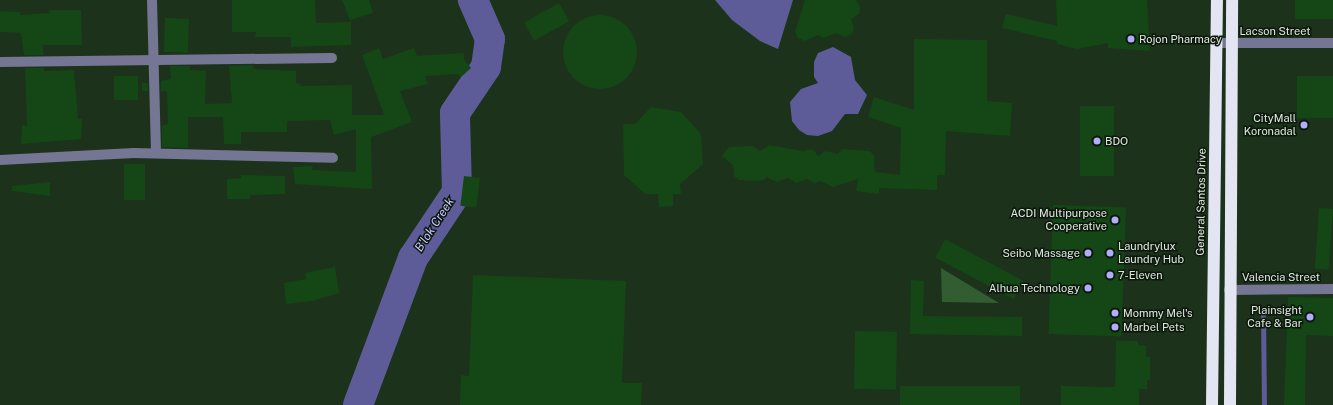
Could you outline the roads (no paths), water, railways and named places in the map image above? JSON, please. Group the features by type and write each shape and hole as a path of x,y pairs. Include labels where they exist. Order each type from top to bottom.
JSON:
{"highway":[{"name":"General Santos Drive","path":"1212,405 1217,0"},
{"path":"1230,405 1229,290 1232,0"}],"street":[{"path":"152,0 156,153"},
{"name":"Lacson Street","path":"1217,43 1333,43"},
{"path":"0,62 332,58"},
{"path":"0,160 156,153 333,158"},
{"name":"Valencia Street","path":"1229,290 1333,289"}],"waterway":[{"name":"B'lok Creek","path":"358,405 413,258 457,192 455,113 486,67 490,39 473,0"},
{"path":"1263,312 1264,405"}],"place":[{"name":"Rojon Pharmacy","path":"1131,39"},
{"name":"CityMall Koronadal","path":"1304,125"},
{"name":"BDO","path":"1097,141"},
{"name":"ACDI Multipurpose Cooperative","path":"1115,220"},
{"name":"Seibo Massage","path":"1088,253"},
{"name":"Laundrylux Laundry Hub","path":"1110,253"},
{"name":"7-Eleven","path":"1110,275"},
{"name":"Alhua Technology","path":"1088,288"},
{"name":"Mommy Mel's","path":"1115,313"},
{"name":"Plainsight Cafe & Bar","path":"1310,317"},
{"name":"Marbel Pets","path":"1115,327"}]}
